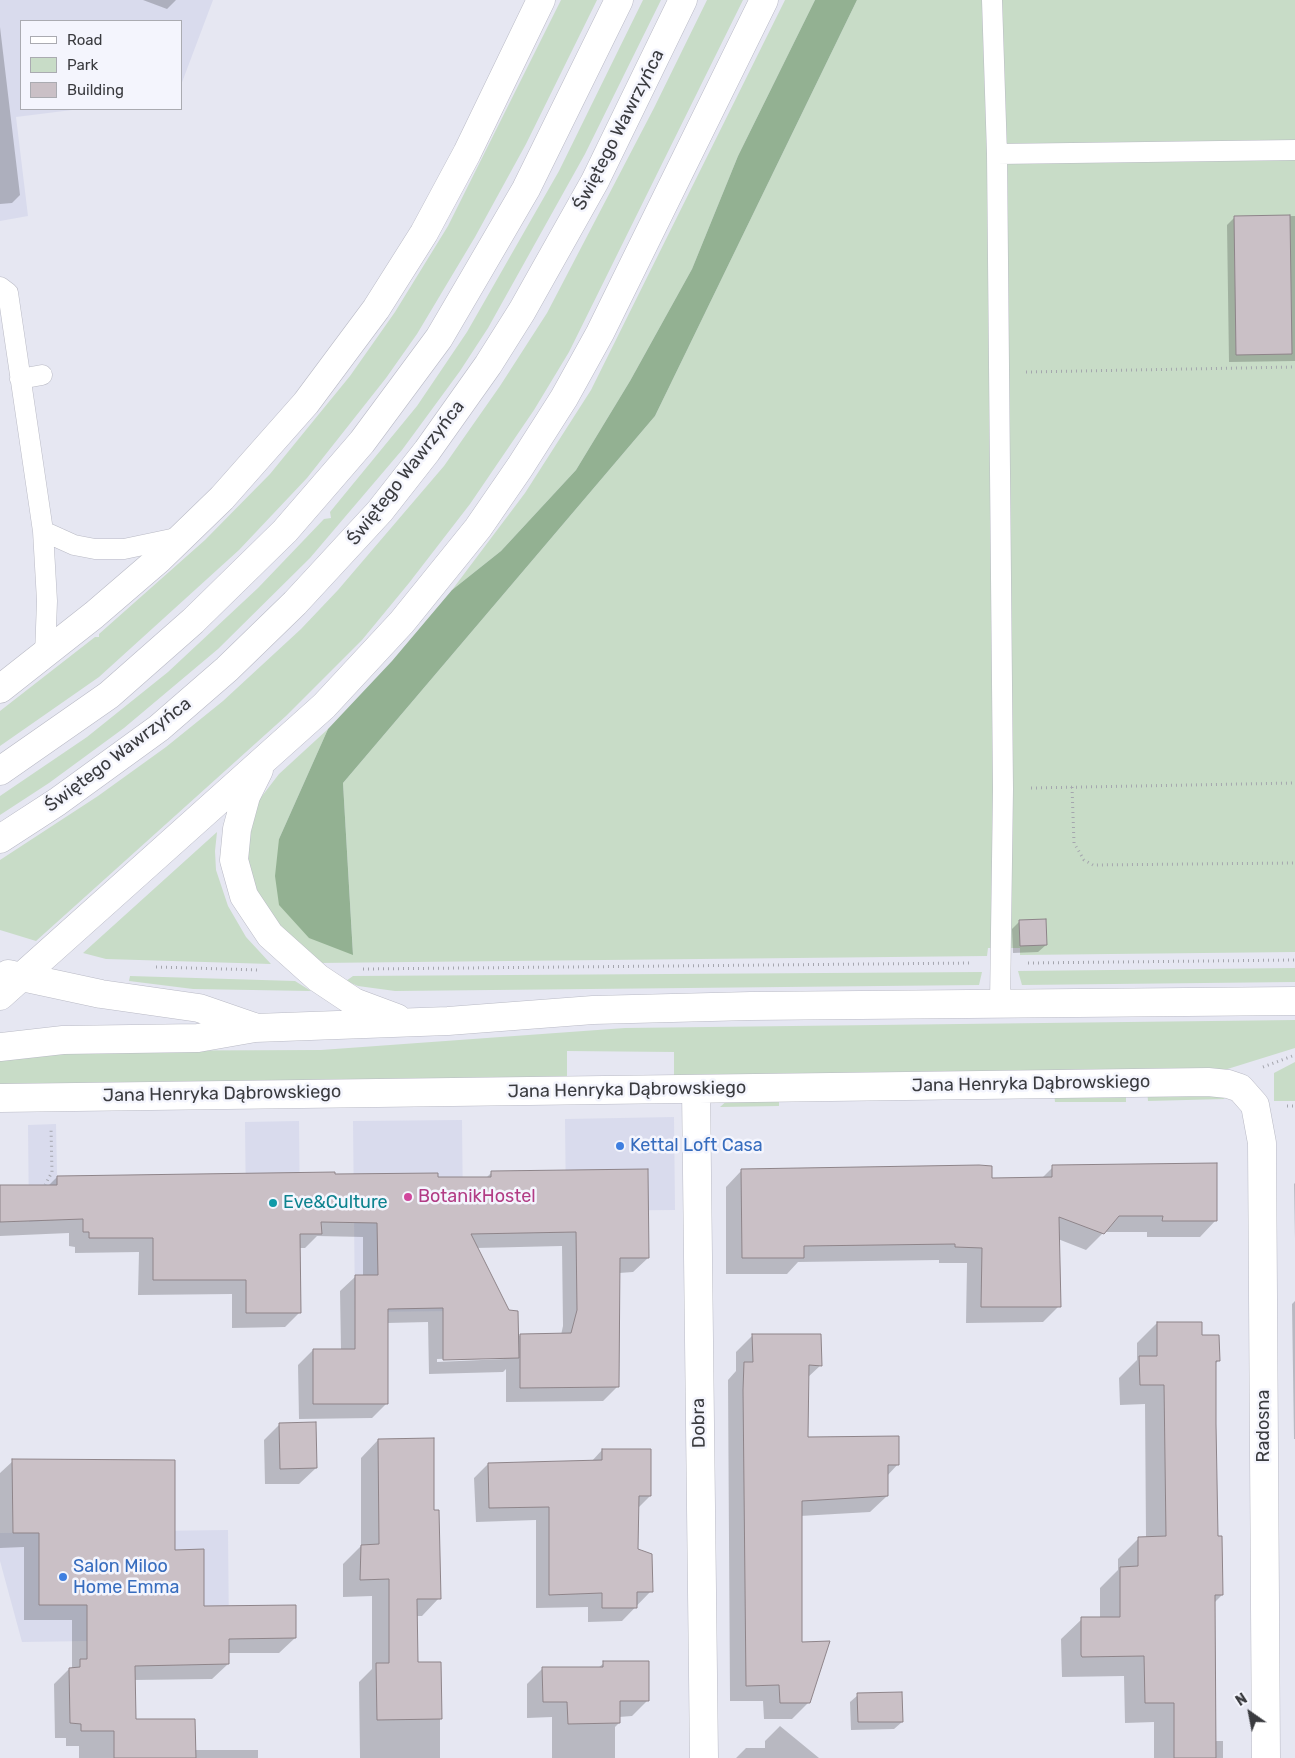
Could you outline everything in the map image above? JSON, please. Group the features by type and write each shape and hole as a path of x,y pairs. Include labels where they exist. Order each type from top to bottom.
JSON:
{"main road":[{"path":"0,689 45,655 133,582 182,537 222,498 306,403 343,355 396,279 452,182 541,0"},
{"path":"0,771 109,695 194,621 285,531 362,442 428,354 473,280 530,180 619,0"},
{"name":"Świętego Wawrzyńca","path":"0,839 57,802 159,728 227,669 295,603 380,511 427,451 488,366 522,311 595,181 683,0"},
{"path":"0,996 11,974 267,758 324,706 402,622 478,528 564,398 600,333 764,0"},
{"path":"267,758 246,796 237,829 234,860 244,896 270,935 328,986 364,1007 418,1022"},
{"path":"11,974 101,994 200,1008 255,1028"},
{"path":"0,1047 63,1040 198,1038 255,1028 418,1022 603,1010 751,1006 1295,1001"},
{"name":"Jana Henryka Dąbrowskiego","path":"0,1098 1208,1082 1234,1085 1249,1096"},
{"name":"Dobra","path":"696,1089 704,1758"},
{"name":"Radosna","path":"1249,1096 1258,1114 1262,1144 1266,1758"}],"lane":[{"path":"992,0 997,154 1003,789 1000,1004"},
{"path":"997,154 1295,150"},
{"path":"0,287 8,293 43,531 47,601 45,655"},
{"path":"20,379 42,375"},
{"path":"43,531 74,545 95,549 124,549 182,537"}],"path":[{"path":"999,372 1295,367"},
{"path":"1003,789 1295,783"},
{"path":"1072,787 1074,843 1084,860 1093,865 1295,863"},
{"path":"357,970 1295,960"},
{"path":"148,967 264,970"},
{"path":"44,1185 52,1172 51,1124"}],"shaded area":[{"path":"0,0 213,0 182,82 182,20 20,20 20,110 72,110 16,117 28,216 0,221"},
{"name":"Kettal Loft Casa","path":"674,1117 675,1210 566,1211 565,1119"},
{"name":"BotanikHostel","path":"462,1120 464,1311 355,1312 353,1121"},
{"name":"Eve&Culture","path":"299,1121 301,1313 247,1313 245,1122"},
{"path":"56,1124 58,1220 29,1222 28,1125"},
{"path":"228,1530 229,1639 22,1642 0,1561 0,1533"}],"green space":[{"path":"561,0 597,0 526,144 475,237 417,334 386,378 307,478 239,550 99,677 0,746 0,711 95,637 99,637 99,634 205,540 270,474 350,376 395,312 448,226"},
{"path":"643,0 661,0 585,154 488,328 460,371 402,450 310,558 218,649 124,728 49,783 0,815 0,796 87,737 168,672 258,588 324,519 331,518 330,512 417,406 467,332 559,171"},
{"path":"707,0 743,0 569,352 534,410 470,504 362,640 286,716 36,941 0,930 0,860 98,796 166,747 223,701 301,629 338,590 444,466 500,386 547,313 654,108"},
{"path":"785,0 815,0 738,156 692,269 630,381 576,470 501,551 452,590 525,493 591,390"},
{"path":"815,0 857,0 655,416 343,783 353,955 309,938 279,905 275,876 279,839 328,729 392,661 452,590 501,551 576,470 630,381 692,269 738,156"},
{"path":"857,0 1295,0 1295,952 1020,955 1020,948 988,948 987,956 317,963 282,931 259,899 248,868 248,843 259,800 279,774 328,729 279,839 353,954 343,783 655,416"},
{"path":"217,832 216,870 228,906 246,937 271,964 106,959 83,953"},
{"path":"1295,968 1295,982 1022,985 1018,971"},
{"path":"982,972 979,985 395,991 358,986 346,981 353,976"},
{"path":"130,976 295,981 311,991 193,989 129,981"},
{"path":"1295,1020 1295,1048 1221,1071 674,1081 674,1052 567,1051 567,1082 0,1090 0,1060 53,1051 321,1050 625,1028"},
{"path":"1295,1062 1295,1101 1274,1101 1274,1073"},
{"path":"1147,1090 1220,1096 1225,1099 1148,1101"},
{"path":"1126,1091 1126,1102 1055,1102 1054,1092"},
{"path":"779,1095 779,1106 720,1107 730,1098"}],"building":[{"path":"1290,215 1292,354 1236,355 1234,216"},
{"path":"1046,919 1047,945 1020,946 1019,920"},
{"path":"1217,1163 1217,1221 1162,1221 1163,1216 1119,1216 1104,1234 1059,1217 1061,1307 981,1307 982,1248 955,1247 955,1244 804,1246 804,1258 742,1258 741,1169 979,1165 992,1166 992,1178 1052,1177 1052,1165"},
{"path":"648,1169 649,1258 620,1258 619,1387 520,1388 520,1334 571,1333 577,1310 576,1232 471,1234 509,1310 518,1311 519,1358 443,1360 443,1308 388,1309 388,1404 313,1404 313,1349 355,1349 355,1275 378,1275 377,1223 321,1222 322,1234 300,1234 301,1313 246,1313 246,1280 153,1280 153,1238 89,1238 89,1232 83,1232 83,1219 0,1222 0,1185 57,1185 57,1176 335,1172 335,1174 438,1173 438,1177 491,1177 491,1171"},
{"path":"1157,1322 1202,1322 1202,1335 1219,1335 1220,1361 1216,1361 1216,1424 1218,1536 1222,1536 1223,1595 1215,1595 1216,1758 1174,1758 1174,1703 1145,1703 1144,1656 1082,1657 1081,1655 1081,1617 1120,1617 1120,1567 1138,1566 1138,1537 1166,1536 1164,1385 1140,1385 1139,1356 1157,1356"},
{"path":"752,1334 821,1334 822,1366 809,1365 808,1437 899,1436 899,1465 888,1465 888,1496 802,1501 802,1642 830,1641 810,1703 780,1703 779,1685 746,1686 743,1390 744,1362 753,1362"},
{"path":"316,1422 317,1468 280,1469 279,1423"},
{"path":"434,1438 434,1510 439,1510 441,1599 417,1599 418,1662 441,1662 442,1719 377,1720 376,1663 389,1663 389,1579 360,1580 361,1545 379,1544 378,1439"},
{"path":"602,1449 651,1449 651,1496 639,1496 638,1549 652,1554 653,1592 637,1592 637,1608 602,1608 602,1593 549,1595 549,1507 489,1508 488,1463 602,1460"},
{"path":"12,1459 175,1460 175,1550 204,1549 204,1606 296,1605 296,1638 229,1639 229,1664 135,1666 136,1719 195,1719 196,1758 114,1758 114,1731 81,1731 81,1724 70,1723 69,1668 80,1667 80,1659 87,1659 87,1605 39,1605 39,1533 13,1533"},
{"path":"603,1661 649,1661 649,1701 620,1701 620,1723 568,1724 567,1702 543,1702 542,1667 603,1667"},
{"path":"902,1692 903,1722 858,1722 857,1693"}],"place":[{"name":"Kettal Loft Casa","path":"620,1146"},
{"name":"BotanikHostel","path":"408,1197"},
{"name":"Eve&Culture","path":"273,1203"},
{"name":"Salon Miloo Home Emma","path":"63,1577"}]}
